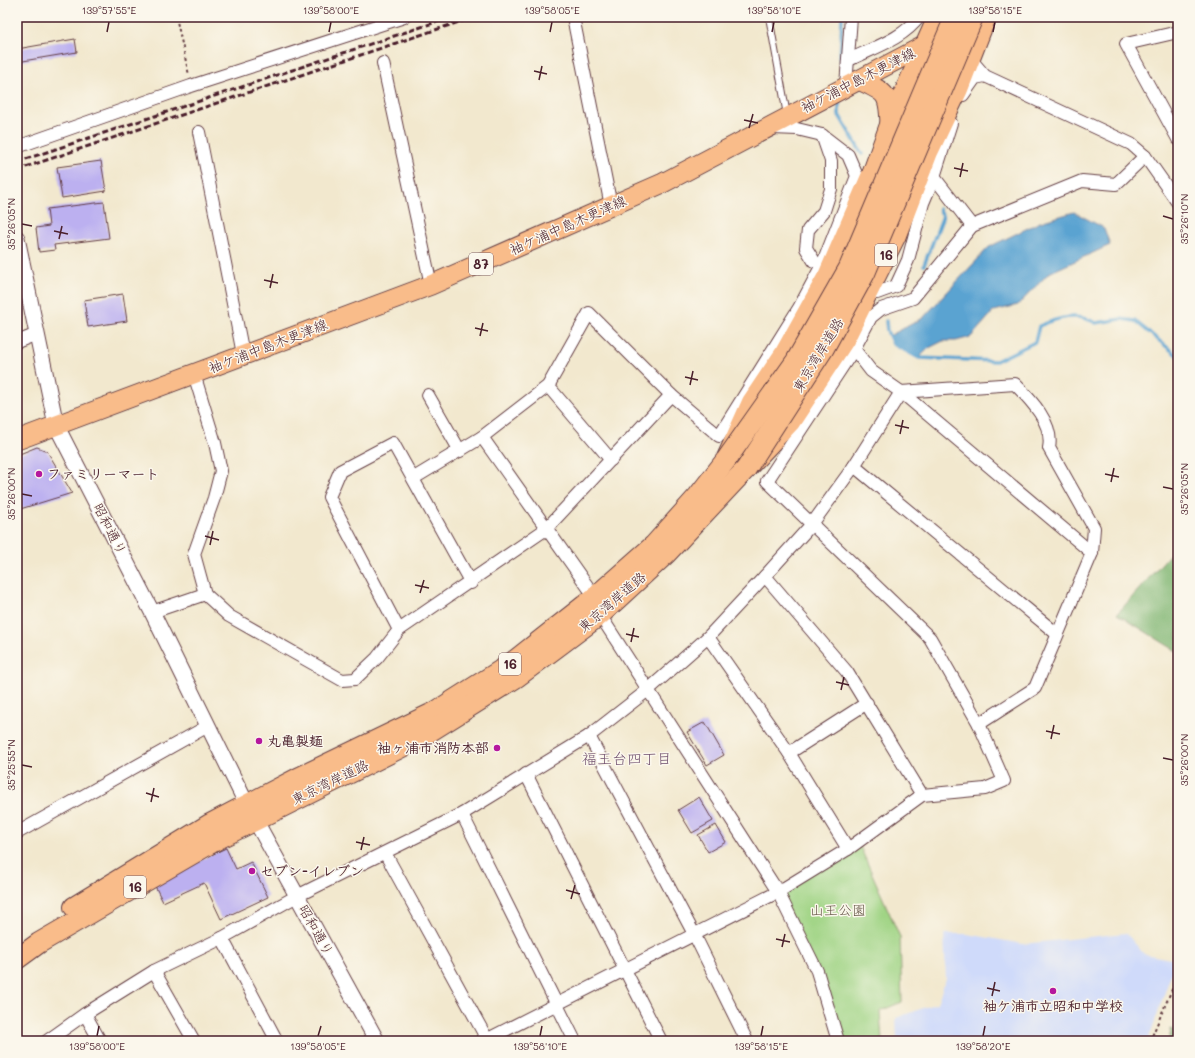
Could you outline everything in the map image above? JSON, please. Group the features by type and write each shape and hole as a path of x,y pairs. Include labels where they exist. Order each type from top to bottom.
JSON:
{"highway":[{"name":"16","path":"726,460 752,402 785,354 828,276 873,172 890,125 933,42 938,17"},
{"name":"東京湾岸道路","path":"598,606 698,496 726,460 796,361 849,268 954,17"},
{"name":"東京湾岸道路","path":"17,943 210,824 251,812 418,739 517,677 598,606 666,554 746,469 824,348 865,273 973,17"},
{"name":"16","path":"746,469 790,422 844,340 896,235 928,152 971,58 986,17"},
{"name":"東京湾岸道路","path":"17,959 46,939 218,839 251,812"}],"main road":[{"name":"87","path":"933,42 976,17"},
{"name":"袖ケ浦中島木更津線","path":"17,440 194,374 243,354 431,285 663,183 767,127 933,42"},
{"path":"852,83 882,91 889,105 890,125"}],"street":[{"path":"17,147 191,86 404,17"},
{"path":"573,17 611,206"},
{"path":"851,17 849,60 852,83"},
{"path":"849,60 898,36 919,17"},
{"path":"1178,32 1126,44 1178,139"},
{"path":"933,42 955,45 971,58 985,76 1131,144 1145,156 1178,203"},
{"path":"383,62 431,285"},
{"path":"877,293 896,286 908,260 923,203 934,178 949,128 967,88 974,78 985,76"},
{"path":"414,478 482,437 548,386 589,313 671,395 719,436 799,308 823,262 857,176 848,156 822,135 797,129 767,127"},
{"path":"199,132 243,354"},
{"path":"814,261 806,248 808,230 824,211 831,189 831,161 822,135"},
{"path":"385,853 487,1041 778,892 848,849 922,795 985,789 1004,781 979,724 930,638 767,480 854,349 871,317 881,309 912,298 972,226 1082,181 1116,184 1145,156"},
{"path":"934,178 972,226"},
{"name":"昭和通り","path":"17,238 56,425 152,612 251,812 377,1041"},
{"path":"17,342 37,334"},
{"path":"854,349 870,371 901,392 1092,553"},
{"path":"194,374 215,443 221,471 214,498 194,554 205,594 230,616 342,680 355,679 377,658 399,630 471,583 546,529 671,395"},
{"path":"901,392 1015,384 1035,404 1051,437 1049,448 1094,528 1092,553 1035,688 979,724"},
{"path":"548,386 611,460"},
{"path":"47,1041 85,1014 154,971 222,938 297,896 462,814 589,736 648,690 708,637 765,576 812,524 854,466 901,392"},
{"path":"428,395 460,451"},
{"path":"482,437 598,606 648,690 778,892 817,972 838,1041"},
{"path":"399,630 329,496 340,471 393,443 414,478 471,583"},
{"path":"854,466 1057,634"},
{"path":"765,576 847,672 922,795"},
{"path":"152,612 205,594"},
{"path":"708,637 789,753 848,849"},
{"path":"789,753 867,703"},
{"path":"17,833 208,726"},
{"path":"589,736 694,934 747,1041"},
{"path":"526,774 661,1041"},
{"path":"462,814 575,1041"},
{"path":"222,938 277,1041"},
{"path":"154,971 194,1041"},
{"path":"85,1014 100,1041"}],"lane":[{"path":"769,17 787,117"}],"path":[{"path":"176,17 191,86"},
{"path":"1150,1041 1178,975"}],"shaded area":[{"name":"袖ケ浦市立昭和中学校","path":"1126,933 1144,954 1176,960 1148,1041 897,1041 896,1018 937,1003 946,979 944,934 967,934 1023,944"}],"green space":[{"path":"1178,545 1178,652 1117,614"},
{"name":"山王公園","path":"858,842 900,937 902,1002 880,1011 882,1041 838,1041 817,971 778,892"},
{"path":"1171,1029 1178,1031 1178,1041 1169,1041"}],"water":[{"path":"1074,212 1104,228 1110,245 1049,273 1018,305 994,311 971,337 956,341 943,341 929,348 919,358 893,344 889,336 923,318 989,247 1040,222"}],"building":[{"path":"75,39 77,52 17,62 17,49"},
{"path":"101,161 106,191 62,198 57,167"},
{"path":"104,202 109,238 54,245 55,250 39,252 36,228 49,226 47,209"},
{"path":"123,294 127,321 88,327 84,300"},
{"name":"ファミリーマート","path":"37,447 47,451 72,493 17,510 17,455"},
{"path":"705,722 724,755 707,765 687,732"},
{"path":"699,797 713,821 692,833 678,810"},
{"path":"716,825 726,842 708,852 698,835"},
{"path":"226,848 236,869 251,862 268,897 221,919 204,883 163,902 153,882"}],"waterway":[{"path":"840,60 842,17"},
{"path":"839,101 839,115 862,154"},
{"path":"924,265 943,216 939,209"},
{"path":"886,321 887,331 893,344 919,358 996,361 1035,342 1039,326 1067,317 1081,318 1096,323 1121,319 1135,321 1178,356"}],"railway":[{"path":"17,162 451,17"},
{"path":"17,170 474,17"}],"place":[{"name":"ファミリーマート","path":"39,474"},
{"name":"丸亀製麺","path":"259,741"},
{"name":"袖ヶ浦市消防本部","path":"497,748"},
{"name":"セブン-イレブン","path":"252,871"},
{"name":"袖ケ浦市立昭和中学校","path":"1053,991"}],"district":[{"name":"福王台四丁目","path":"627,759"}]}
